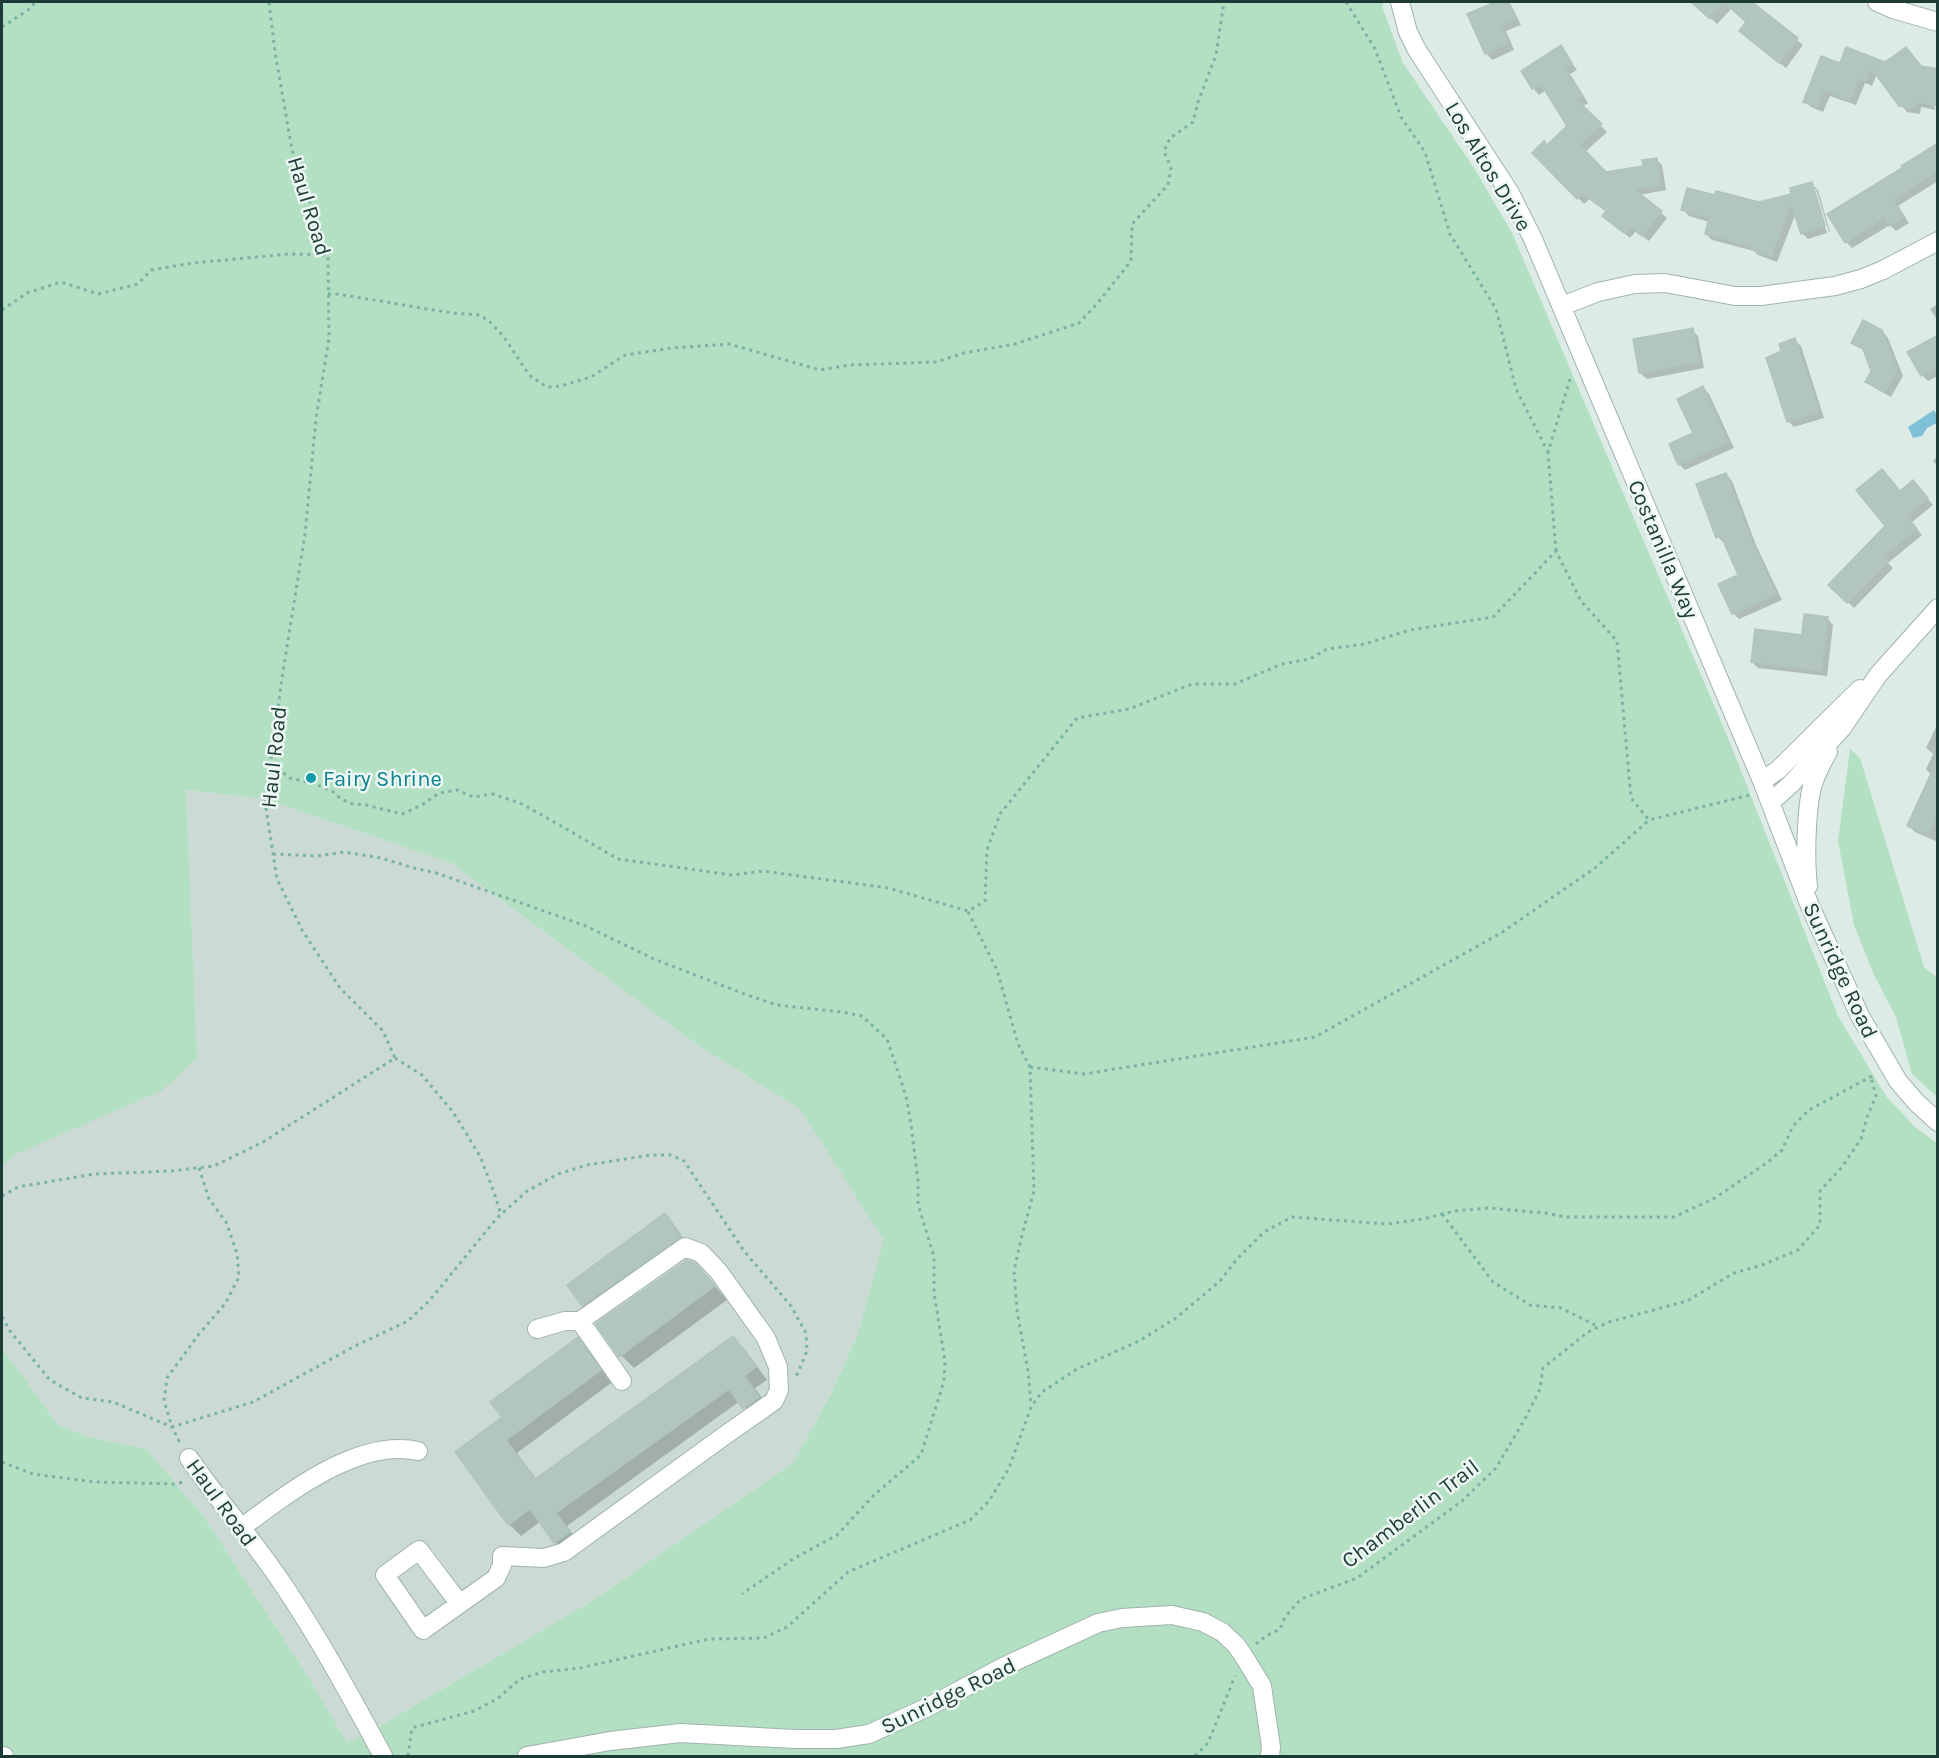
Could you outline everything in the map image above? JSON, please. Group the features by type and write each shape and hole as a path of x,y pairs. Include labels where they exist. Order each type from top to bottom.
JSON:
{"street":[{"name":"Los Altos Drive","path":"1400,2 1417,50 1510,193 1562,306"},
{"path":"1877,2 1938,22"},
{"path":"1562,306 1599,292 1635,284 1665,283 1736,296 1761,296 1835,286 1883,270 1938,241"},
{"name":"Costanilla Way","path":"1562,306 1766,792"},
{"path":"1810,906 1806,868 1811,790 1821,765 1842,728 1878,675 1938,608"},
{"path":"1766,792 1778,770 1850,697 1878,675"},
{"path":"1766,792 1792,783 1842,728"},
{"name":"Sunridge Road","path":"1766,792 1810,906 1860,1016 1888,1066 1916,1102 1938,1122"},
{"path":"459,1603 496,1578 502,1565 502,1556 544,1558 564,1552 774,1401 779,1390 778,1367 766,1338 719,1272 701,1253 685,1246 580,1321 565,1321 537,1329"},
{"path":"580,1321 622,1381"},
{"path":"241,1528 304,1482 346,1461 378,1452 407,1448 418,1451"},
{"name":"Haul Road","path":"189,1458 284,1586 314,1633 384,1756"},
{"name":"Sunridge Road","path":"527,1756 610,1741 680,1733 795,1739 836,1739 869,1734 928,1707 1005,1666 1098,1623 1122,1618 1172,1615 1203,1622 1222,1632 1243,1655 1262,1686 1271,1747 1270,1756"}],"path":[{"path":"2,27 31,8 35,2"},
{"name":"Haul Road","path":"269,2 273,42 292,150 328,255 329,338 316,419 306,534 282,678 265,802 277,879 302,930 340,988 383,1031 395,1058"},
{"path":"328,294 452,313 480,315 504,337 530,375 547,387 561,386 591,377 625,355 672,348 729,344 820,369 850,365 936,362 964,353 1015,344 1079,323 1131,261 1132,224 1168,184 1171,168 1164,151 1170,138 1193,122 1216,55 1224,2"},
{"path":"1346,2 1375,49 1401,117 1425,152 1450,234 1496,309 1516,389 1548,452"},
{"path":"2,310 27,293 61,282 98,294 138,284 151,270 193,263 288,254 328,255"},
{"path":"1580,347 1548,452 1556,550 1581,601 1617,642 1631,798 1649,820"},
{"path":"269,772 281,771 290,778 323,788 353,804 402,814 422,805 439,793 458,790 473,797 493,794 520,803 618,859 732,875 764,871 888,888 968,911 985,901 987,850 1000,814 1077,718 1129,709 1192,684 1235,684 1282,664 1310,659 1327,649 1365,644 1410,630 1493,618 1556,550"},
{"path":"1030,1067 1084,1074 1190,1055 1315,1037 1501,933 1595,868 1649,820 1766,792"},
{"path":"273,855 317,856 344,852 381,858 436,873 586,926 654,959 747,995 777,1005 862,1016 887,1039 906,1096 918,1181 918,1204 934,1257 934,1293 945,1361 944,1381 921,1455 874,1495 837,1535 792,1559 742,1594"},
{"path":"968,911 997,970 1018,1044 1030,1067 1034,1191 1014,1271 1017,1311 1028,1371 1031,1407"},
{"path":"2,1196 18,1187 94,1174 172,1171 214,1166 263,1142 395,1058 422,1075 453,1112 480,1156 501,1215"},
{"path":"408,1756 412,1728 474,1711 497,1699 520,1679 543,1672 580,1668 709,1639 764,1638 788,1627 848,1572 970,1520 989,1501 1009,1468 1031,1407 1042,1392 1077,1369 1139,1341 1176,1318 1220,1281 1237,1259 1264,1232 1292,1217 1388,1224 1454,1211 1489,1208 1566,1217 1674,1217 1715,1198 1768,1162 1782,1150 1793,1126 1809,1110 1888,1066"},
{"name":"Chamberlin Trail","path":"1243,1655 1266,1636 1280,1629 1285,1617 1300,1599 1357,1578 1462,1500 1496,1468 1540,1389 1543,1368 1579,1339 1609,1322 1686,1301 1734,1273 1798,1250 1820,1225 1820,1191 1842,1167 1861,1139 1876,1096 1871,1077"},
{"path":"2,1317 10,1331 50,1380 82,1398 113,1402 171,1427 253,1402 355,1346 408,1321 430,1300 501,1215 527,1191 558,1174 587,1165 651,1155 671,1155 684,1161 744,1251 791,1306 806,1333 807,1351 793,1384"},
{"name":"Haul Road","path":"189,1458 171,1427 164,1401 167,1378 199,1334 225,1304 239,1277 237,1253 226,1222 209,1199 199,1168"},
{"path":"1442,1214 1493,1282 1530,1305 1561,1308 1599,1327"},
{"path":"2,1461 33,1474 95,1482 176,1484 203,1478"},
{"path":"1195,1756 1208,1743 1243,1655"}],"shaded area":[{"path":"186,790 265,799 451,863 702,1048 800,1109 885,1240 858,1334 830,1396 793,1463 592,1601 368,1733 347,1743 309,1678 204,1517 146,1449 85,1436 58,1425 2,1348 2,1166 16,1154 63,1132 197,1058"}],"green space":[{"path":"2,2 1383,2 1383,9 1403,63 1474,168 1512,233 1728,738 1838,1016 1886,1096 1916,1128 1937,1143 1937,1756 2,1756 2,1348 58,1425 85,1436 146,1449 204,1517 309,1678 347,1743 368,1733 592,1601 793,1463 830,1396 858,1334 884,1240 800,1109 702,1048 451,863 265,799 186,790 197,1058 161,1091 16,1154 2,1166"},
{"path":"1850,749 1860,758 1924,967 1937,978 1937,1097 1912,1074 1896,1017 1874,975 1854,925 1838,841"}],"water":[{"path":"1934,410 1937,423 1927,428 1922,436 1913,438 1908,427"}],"building":[{"path":"1495,2 1508,2 1516,19 1501,25 1509,43 1485,54 1467,14"},
{"path":"1691,2 1752,2 1798,38 1779,63 1739,31 1746,22 1725,3 1710,19"},
{"path":"1561,45 1572,63 1565,68 1583,96 1577,100 1602,124 1580,145 1606,172 1643,166 1642,160 1657,158 1661,185 1634,189 1662,211 1642,236 1629,226 1624,233 1602,216 1606,211 1583,194 1577,199 1532,153 1544,141 1547,145 1567,126 1541,84 1532,89 1521,71"},
{"path":"1846,47 1885,62 1906,47 1921,66 1938,69 1938,106 1915,102 1914,108 1899,106 1871,68 1866,81 1859,78 1850,100 1824,90 1817,107 1803,102 1821,56 1840,63"},
{"path":"1938,143 1938,171 1893,199 1904,217 1889,226 1884,218 1845,243 1827,214"},
{"path":"1812,182 1825,225 1801,234 1791,203 1771,257 1750,249 1751,246 1705,234 1709,218 1681,210 1687,188 1715,195 1716,191 1759,202 1791,194 1790,188"},
{"path":"1863,320 1882,330 1897,369 1885,392 1865,382 1871,371 1863,349 1851,343"},
{"path":"1693,328 1699,362 1639,373 1633,339"},
{"path":"1938,335 1938,367 1921,376 1907,352"},
{"path":"1795,338 1819,411 1787,422 1766,358 1781,351 1779,344"},
{"path":"1703,386 1728,442 1678,465 1669,444 1693,433 1677,399"},
{"path":"1882,469 1900,491 1913,480 1928,498 1907,516 1917,529 1883,556 1888,561 1847,603 1828,585 1885,526 1856,490"},
{"path":"1726,473 1750,537 1776,594 1732,614 1718,584 1738,575 1721,536 1716,538 1696,484"},
{"path":"1804,614 1828,617 1821,671 1751,662 1755,629 1802,635"},
{"path":"1938,758 1938,812 1927,835 1907,826"},
{"path":"665,1213 682,1237 582,1306 567,1285"},
{"path":"687,1260 695,1263 715,1286 619,1357 596,1324"},
{"path":"733,1336 756,1367 744,1376 759,1397 743,1409 729,1389 556,1513 570,1532 554,1543 530,1509 508,1525 455,1452 502,1417 490,1402 578,1337 601,1370 506,1440 535,1479"}],"place":[{"name":"Fairy Shrine","path":"311,778"}]}
